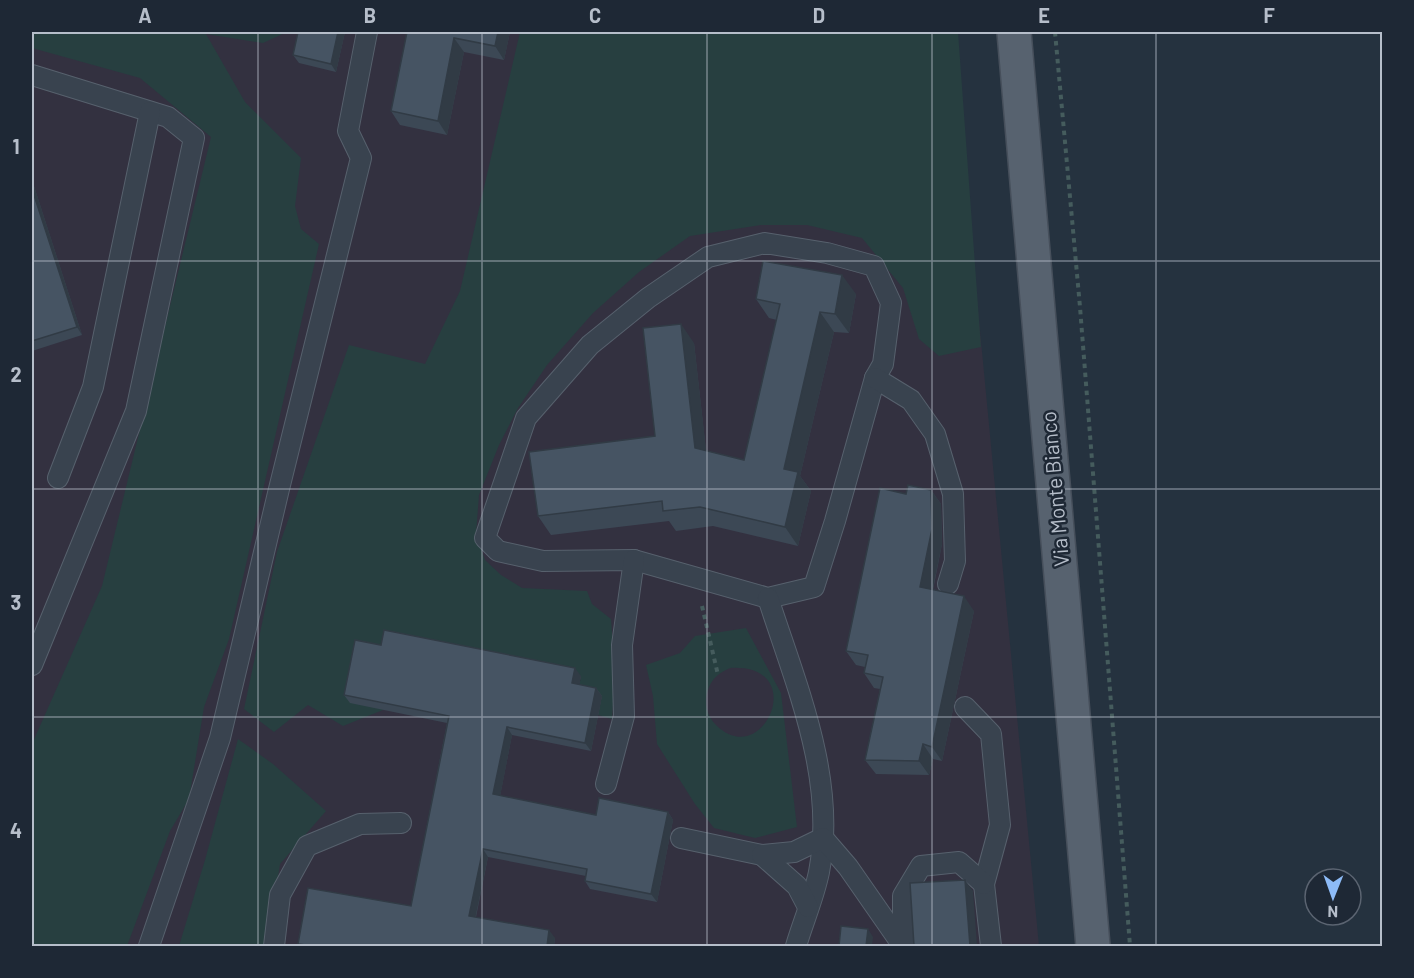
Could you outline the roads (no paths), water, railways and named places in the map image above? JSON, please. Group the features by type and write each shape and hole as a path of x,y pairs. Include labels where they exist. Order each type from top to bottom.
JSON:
{"main road":[{"name":"Via Monte Bianco","path":"1014,32 1093,946"}],"lane":[{"path":"149,946 220,738 361,158 348,131 367,32"},
{"path":"32,75 168,117 194,138 136,411 32,665"},
{"path":"58,478 93,387 150,112"},
{"path":"765,243 827,253 874,266 891,303 884,364 875,378 814,587 768,598 634,560 543,561 498,551 485,538 526,418 590,345 648,298 708,257 765,243"},
{"path":"875,378 910,400 935,434 953,494 955,561 948,584"},
{"path":"606,784 624,716 622,645 634,560"},
{"path":"768,598 811,733 820,786 823,838 819,874 796,946"},
{"path":"965,707 991,734 1000,825 984,884 991,946"},
{"path":"274,946 280,895 307,846 360,824 402,823"},
{"path":"681,838 762,855 794,852 823,838"},
{"path":"823,838 848,867 903,946"},
{"path":"762,855 797,886 808,907"},
{"path":"903,946 903,896 921,866 959,862 984,884"}]}
